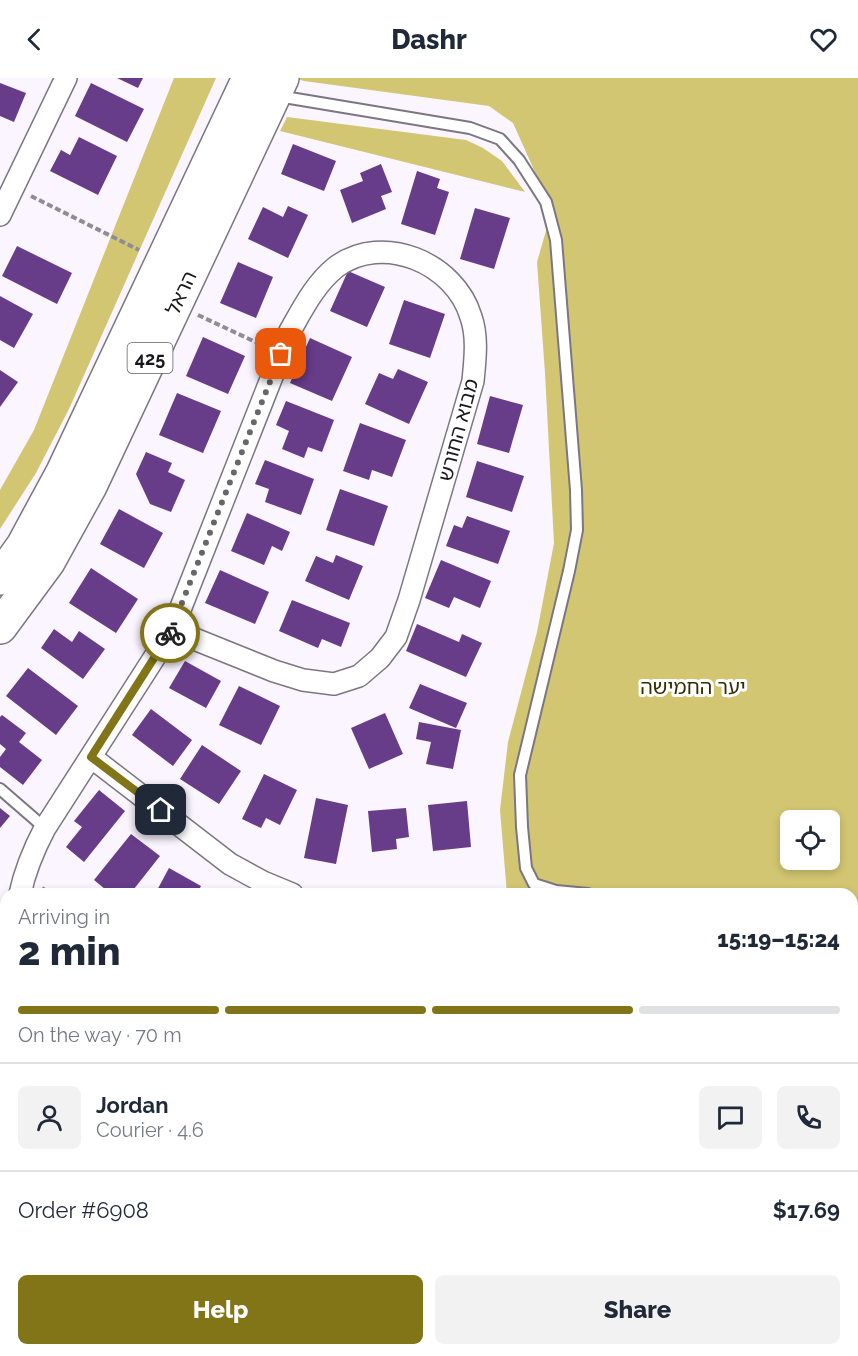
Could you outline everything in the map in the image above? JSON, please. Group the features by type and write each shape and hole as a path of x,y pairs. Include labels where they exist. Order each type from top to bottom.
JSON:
{"main road":[{"name":"הראל","path":"0,578 23,546 54,490 163,261 268,84"},
{"name":"הראל","path":"0,627 48,562 95,475 175,304 268,84"}],"street":[{"path":"0,215 66,78"},
{"name":"מבוא החורש","path":"21,888 32,853 45,828 172,630 290,331 321,282 337,267 353,258 374,252 394,253 419,259 438,272 464,299 471,317 476,358 473,381 396,637 380,658 358,675 334,684 303,680 274,671 172,630"},
{"path":"91,757 230,864 278,888"}],"lane":[{"path":"268,84 470,128 500,139 519,160 546,202 556,240 576,490 577,530 520,775 526,868 534,884 547,888"},
{"path":"0,789 45,828"}],"path":[{"path":"13,188 163,261"},
{"path":"175,304 281,354"}],"green space":[{"path":"174,78 216,78 69,409 36,473 0,529 0,490 34,430"},
{"name":"יער החמישה","path":"295,78 858,78 858,888 506,888 500,810 508,742 537,632 554,543 537,262 552,210 513,123 489,106"},
{"path":"287,117 466,140 502,161 525,192 280,131"}],"building":[{"path":"117,78 143,78 138,88"},
{"path":"0,83 26,93 14,122 0,116"},
{"path":"91,83 144,109 127,142 75,116"},
{"path":"79,137 117,156 98,195 50,171 61,150 70,155"},
{"path":"293,144 336,161 324,191 281,174"},
{"path":"381,164 392,192 381,196 386,209 352,223 340,190 363,181 360,173"},
{"path":"417,171 440,179 437,188 449,192 435,235 401,224"},
{"path":"288,206 308,215 288,258 248,239 263,207 283,217"},
{"path":"475,208 510,218 494,269 460,259"},
{"path":"17,246 72,273 57,304 2,276"},
{"path":"238,262 273,277 256,318 220,303"},
{"path":"348,271 385,287 367,327 330,311"},
{"path":"0,296 33,314 14,348 0,340"},
{"path":"404,300 445,314 430,358 389,344"},
{"path":"203,337 245,356 228,394 186,376"},
{"path":"310,338 352,357 332,401 290,383"},
{"path":"398,369 428,382 409,424 365,404 379,373 393,379"},
{"path":"0,370 18,382 0,407"},
{"path":"177,393 221,411 203,453 159,435"},
{"path":"490,396 523,405 509,453 477,444"},
{"path":"286,401 334,420 322,452 308,447 304,458 282,449 289,431 276,425"},
{"path":"360,423 406,440 392,477 372,470 369,480 343,471"},
{"path":"146,452 172,463 168,472 185,480 171,512 150,504 136,474"},
{"path":"265,460 314,479 301,515 265,502 269,489 255,484"},
{"path":"477,461 524,476 512,512 466,497"},
{"path":"340,489 388,506 374,546 326,530"},
{"path":"119,509 163,533 144,568 100,544"},
{"path":"247,513 290,532 282,551 272,546 264,565 231,551"},
{"path":"467,516 510,531 498,564 446,546 454,525 462,528"},
{"path":"336,555 363,566 349,600 305,581 316,556 333,563"},
{"path":"441,560 491,581 480,608 454,597 449,608 425,598"},
{"path":"91,568 138,599 116,633 69,603"},
{"path":"220,570 269,592 255,624 205,603"},
{"path":"292,600 350,623 341,647 322,639 318,648 279,631"},
{"path":"417,624 459,642 462,634 482,643 466,677 406,651"},
{"path":"54,629 72,642 79,631 105,649 83,679 41,648"},
{"path":"185,661 221,681 206,708 169,688"},
{"path":"28,668 78,706 56,735 6,696"},
{"path":"420,684 467,703 456,728 409,708"},
{"path":"239,686 280,706 261,745 219,725"},
{"path":"151,709 192,740 173,766 132,735"},
{"path":"385,713 403,754 369,769 351,728"},
{"path":"2,715 26,733 19,742 42,760 23,785 0,767 0,757 6,749 0,744 0,717"},
{"path":"419,722 461,730 453,769 426,764 431,742 416,739"},
{"path":"202,745 241,771 219,804 180,779"},
{"path":"264,774 297,790 280,825 266,818 261,828 242,819"},
{"path":"99,790 125,811 84,862 66,847 82,827 74,821"},
{"path":"316,798 348,805 336,864 304,858"},
{"path":"467,801 471,847 433,851 428,805"},
{"path":"0,808 10,816 0,828"},
{"path":"406,808 409,837 396,839 397,849 372,852 368,811"},
{"path":"131,834 160,856 135,888 104,888 94,880"},
{"path":"169,868 201,886 200,888 158,888"}],"way so far":[{"path":"170,633 281,354"}],"route":[{"path":"161,810 91,757 170,633"}]}
